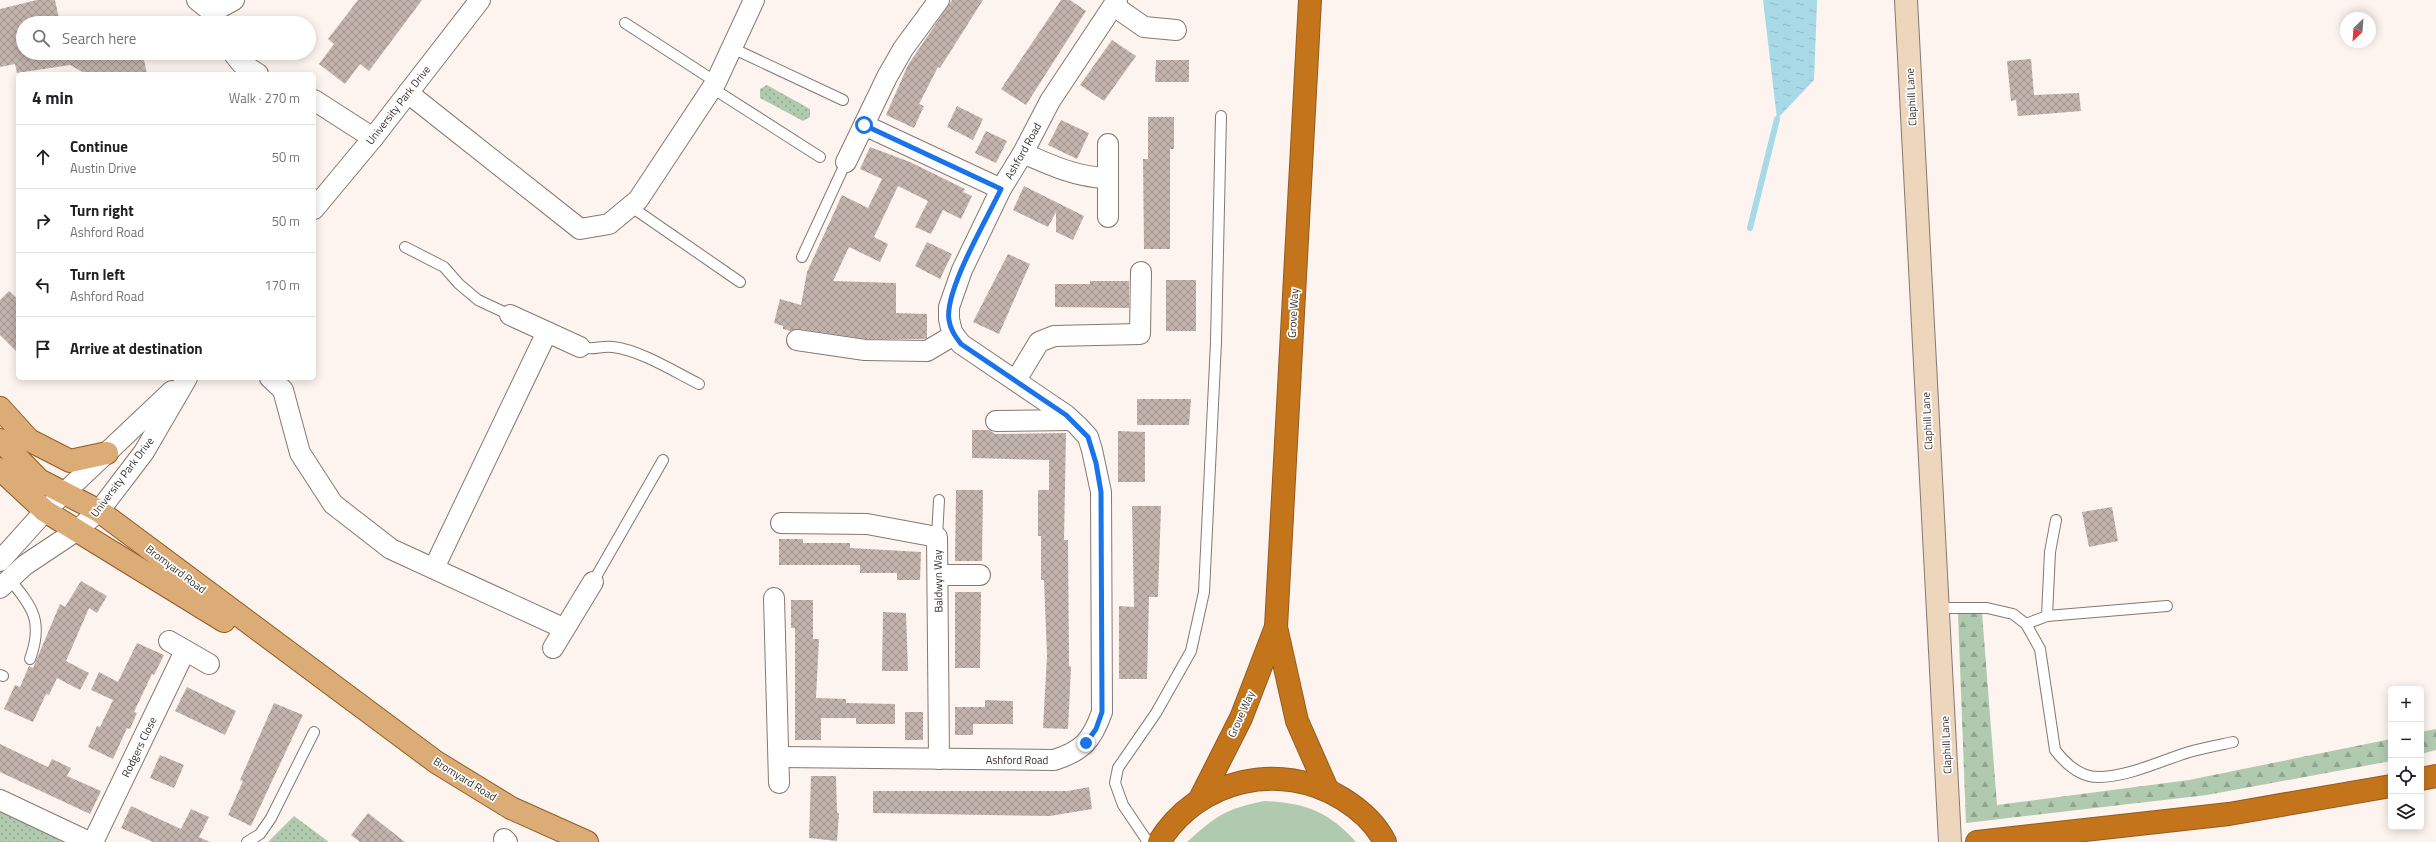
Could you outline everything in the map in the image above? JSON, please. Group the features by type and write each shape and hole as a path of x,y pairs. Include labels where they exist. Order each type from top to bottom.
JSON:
{"highway":[{"name":"Grove Way","path":"1310,0 1276,627 1297,721 1326,789"},
{"name":"Grove Way","path":"1200,799 1241,718 1276,627"},
{"path":"2424,778 2436,776"},
{"path":"1159,842 1167,829 1200,799 1230,784 1262,778 1295,779 1326,789 1357,808 1388,839"},
{"path":"1977,842 2229,814 2388,787"}],"main road":[{"path":"0,408 29,440 70,461 107,453"},
{"name":"Bromyard Road","path":"0,440 39,480 99,511 352,701 448,770 511,808 582,841"},
{"name":"Bromyard Road","path":"0,469 45,511 76,532 352,701"}],"street":[{"path":"209,12 234,0"},
{"name":"University Park Drive","path":"316,207 373,138 480,0"},
{"path":"408,93 580,228 609,224 638,200 714,85 754,0"},
{"path":"846,162 899,56 940,0"},
{"name":"Claphill Lane","path":"1906,0 1948,777 1950,842"},
{"path":"1115,3 1144,27 1176,30"},
{"name":"Ashford Road","path":"779,757 1054,760 1077,750 1086,743 1096,729 1102,712 1101,492 1096,463 1088,437 1072,420 1016,380 961,344 954,335 949,319 949,306 955,287 1001,189 1023,153 1050,102 1115,3"},
{"path":"238,60 240,63 255,72"},
{"path":"316,101 373,138"},
{"path":"864,125 1001,189"},
{"path":"1108,144 1106,178 1108,217"},
{"path":"1023,153 1059,169 1088,178 1106,178"},
{"path":"1016,380 1039,342 1049,338 1140,334 1140,272"},
{"path":"510,315 580,347"},
{"path":"434,568 547,332"},
{"path":"797,340 864,350 927,351 954,335"},
{"path":"0,561 45,511 65,494 184,380"},
{"name":"University Park Drive","path":"5,584 25,565 76,532 99,511 144,452 185,380"},
{"path":"272,380 283,390 300,453 333,504 391,549 563,628"},
{"path":"996,421 1072,420"},
{"name":"Baldwyn Way","path":"781,523 867,524 937,536 939,574 939,759"},
{"path":"939,574 980,575"},
{"path":"553,648 563,628 593,582"},
{"path":"774,598 779,783"},
{"name":"Rodgers Close","path":"93,842 177,646 209,664"},
{"path":"0,800 89,842"}],"lane":[{"path":"625,23 820,157"},
{"path":"732,48 844,100"},
{"path":"1148,842 1123,805 1115,783 1118,768 1156,713 1191,651 1204,592 1216,342 1221,116"},
{"path":"802,256 846,162"},
{"path":"630,206 740,282"},
{"path":"405,247 444,267 459,284 478,300 510,315"},
{"path":"580,347 591,350 612,346 627,350 699,384"},
{"path":"593,582 663,460"},
{"path":"937,536 939,500"},
{"path":"2047,616 2050,552 2056,520"},
{"path":"5,584 27,599 34,612 37,628 30,659"},
{"path":"2026,624 2047,616 2167,606"},
{"path":"1938,608 1987,608 2013,614 2026,624 2040,650 2055,750 2065,762 2079,772 2097,777 2133,770 2191,752 2233,742"},
{"path":"247,842 260,834 271,818 314,732"}],"green space":[{"path":"767,85 810,109 810,117 803,121 760,98 760,89"},
{"path":"1982,613 1997,805 2189,780 2388,740 2388,762 2207,795 1966,823 1958,614"},
{"path":"2436,729 2436,750 2424,753 2424,731"},
{"path":"1264,801 1292,804 1315,811 1336,823 1356,842 1187,842 1222,815 1240,807"},
{"path":"0,812 66,842 0,842"},
{"path":"294,816 329,842 268,842"}],"water":[{"path":"1763,0 1817,0 1814,80 1777,119"}],"building":[{"path":"37,0 55,0 58,16 16,16 16,60 144,60 147,72 82,72 70,65 17,72 15,64 0,67 0,9"},
{"path":"358,0 422,0 369,71 360,64 345,84 319,64 334,44 328,39"},
{"path":"952,0 983,0 940,68 938,67 919,104 924,106 914,128 886,115 908,65"},
{"path":"1061,0 1070,0 1086,11 1026,105 1001,89"},
{"path":"1112,40 1136,56 1104,101 1080,85"},
{"path":"2031,59 2034,95 2079,93 2081,111 2018,116 2016,100 2011,101 2007,61"},
{"path":"1156,60 1189,60 1189,82 1155,82"},
{"path":"957,106 983,119 973,140 947,127"},
{"path":"1148,117 1174,117 1174,149 1170,149 1170,249 1144,249 1143,159 1148,159"},
{"path":"1061,120 1089,133 1077,159 1048,145"},
{"path":"986,131 1007,141 996,163 975,153"},
{"path":"870,147 910,162 965,189 963,192 972,196 961,219 943,210 931,234 915,227 928,201 898,186 874,237 888,244 880,262 849,247 833,281 896,283 896,313 927,314 927,338 866,339 799,329 791,331 783,329 783,326 774,323 780,299 801,305 807,272 842,195 868,208 882,179 860,169"},
{"path":"1024,186 1084,216 1073,240 1056,232 1056,212 1048,227 1013,210"},
{"path":"927,242 952,254 940,279 915,266"},
{"path":"1008,254 1030,264 999,334 973,322"},
{"path":"1166,280 1196,280 1196,331 1166,331"},
{"path":"1090,281 1129,281 1129,308 1055,307 1055,284 1090,284"},
{"path":"9,291 16,297 16,351 0,335 0,300"},
{"path":"1137,399 1191,399 1189,425 1137,425"},
{"path":"972,430 989,430 995,434 1066,433 1064,540 1068,540 1069,666 1071,667 1068,729 1043,728 1047,656 1044,580 1041,580 1041,536 1038,536 1038,490 1049,490 1049,460 972,458"},
{"path":"1118,431 1145,432 1145,482 1118,482"},
{"path":"956,490 983,490 982,561 955,561"},
{"path":"1132,506 1161,506 1158,597 1149,597 1147,679 1119,679 1119,606 1134,607"},
{"path":"2112,507 2118,541 2089,547 2082,512"},
{"path":"779,539 803,539 803,543 850,543 850,548 921,552 920,580 897,580 897,573 860,573 860,565 779,565"},
{"path":"81,581 107,596 97,613 89,608 66,661 89,673 80,690 57,678 49,695 46,694 33,722 4,709 15,685 20,687 29,666 33,668 60,604 65,607"},
{"path":"955,592 981,592 980,668 955,668"},
{"path":"791,600 813,600 813,639 819,639 816,698 846,699 846,703 895,704 895,724 856,724 856,718 821,718 821,740 795,740 795,628 791,628"},
{"path":"883,612 906,613 908,671 882,671"},
{"path":"137,643 164,655 154,675 152,674 134,712 137,713 130,729 127,728 113,759 88,747 97,726 100,727 113,700 91,690 99,672 118,682"},
{"path":"187,687 236,711 225,735 175,711"},
{"path":"985,700 1013,701 1013,724 973,724 973,735 955,735 955,707 985,707"},
{"path":"274,703 303,715 251,826 228,815 243,781 240,780"},
{"path":"905,712 923,712 923,740 905,740"},
{"path":"0,744 48,767 52,759 71,768 67,776 101,791 90,814 0,772"},
{"path":"160,755 184,765 174,788 150,778"},
{"path":"811,776 836,776 837,813 839,813 837,841 809,838"},
{"path":"1089,787 1092,809 1050,816 873,813 873,791 1068,791"},
{"path":"131,806 181,829 191,809 209,817 199,837 210,842 153,842 121,828"},
{"path":"368,813 405,842 360,842 351,835"}],"waterway":[{"path":"1750,228 1777,119"}],"route":[{"path":"864,125 1001,189 955,287 949,306 949,319 952,332 961,344 1066,415 1088,437 1096,463 1101,492 1102,712 1096,729 1086,743"}]}
